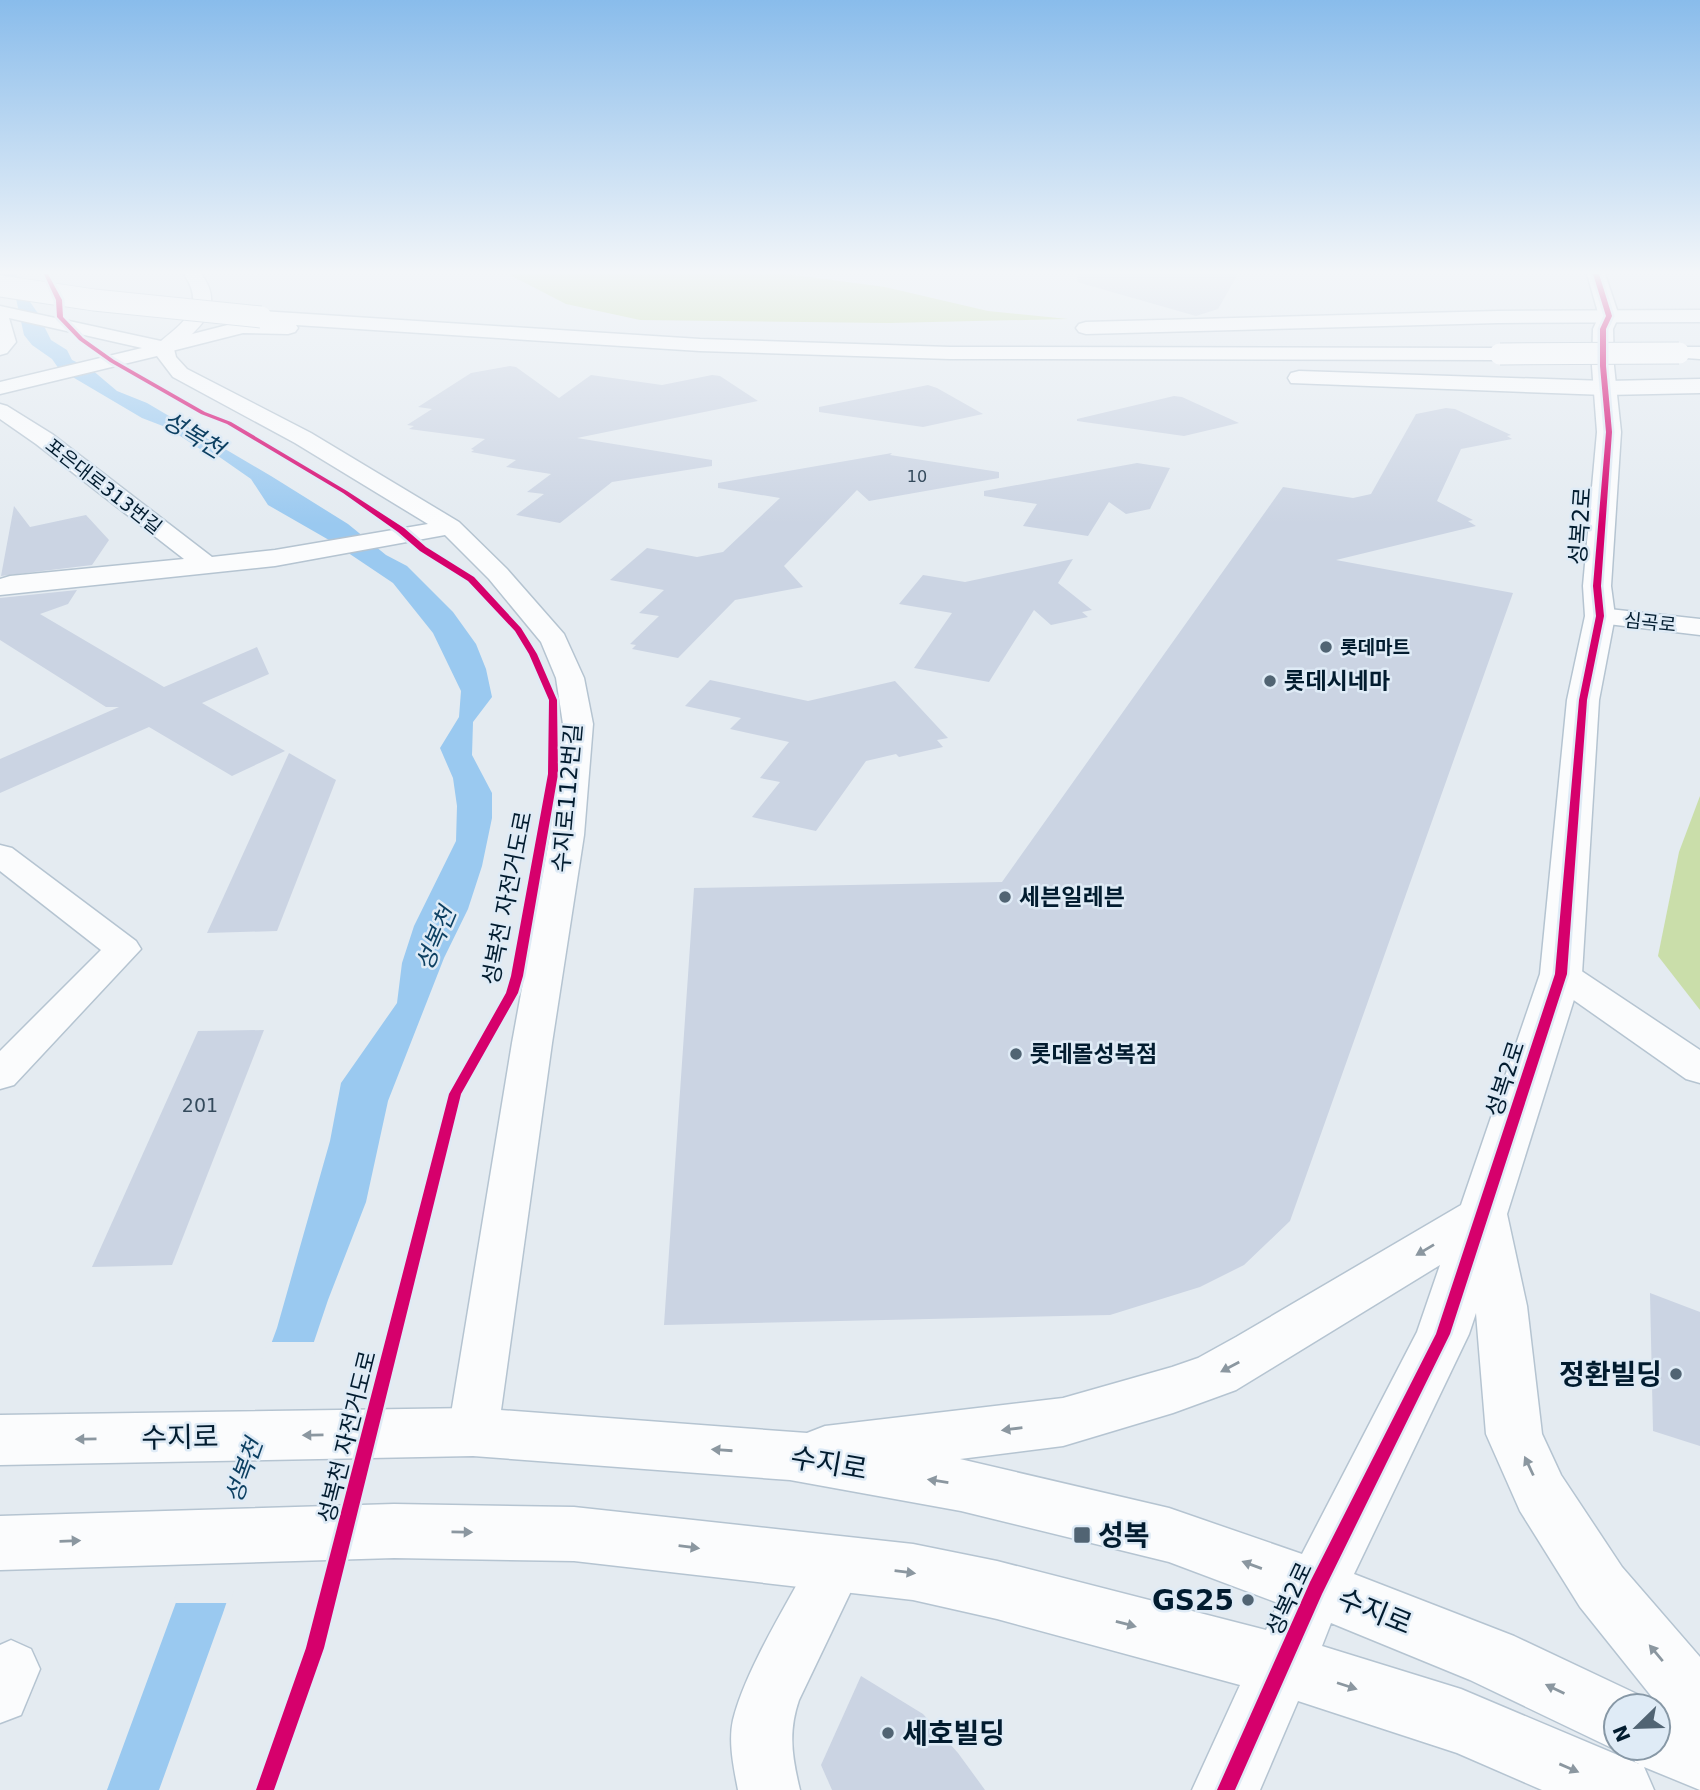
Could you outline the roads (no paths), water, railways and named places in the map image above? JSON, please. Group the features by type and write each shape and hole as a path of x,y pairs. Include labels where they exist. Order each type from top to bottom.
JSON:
{"main road":[{"path":"829,358 852,361 1189,375"},
{"name":"성복2로","path":"1226,1790 1316,1588 1443,1334 1561,974 1583,700 1600,616 1597,586 1609,432 1604,358"},
{"path":"1282,378 1606,388 1700,386"},
{"path":"790,1455 1063,1422 1173,1390 1217,1374 1255,1353 1483,1214 1500,1306 1514,1434 1540,1493 1601,1587 1700,1706"},
{"name":"수지로","path":"18,1440 473,1432 790,1455 961,1485 1169,1535 1316,1588 1492,1658 1602,1711"},
{"path":"1,1544 394,1531 574,1534 913,1572 998,1590 1282,1665 1461,1722 1620,1790"},
{"path":"1672,1746 1700,1759"}],"street":[{"path":"0,388 132,358"},
{"name":"수지로112번길","path":"167,358 180,373 303,438 498,574 554,640 570,678 578,724 567,835 532,1043 473,1432"},
{"name":"포은대로313번길","path":"0,410 44,439 206,564"},
{"path":"0,587 275,558 435,531"},
{"name":"심곡로","path":"1600,616 1700,627"},
{"path":"0,855 123,949 0,1075"},
{"path":"1561,974 1700,1069"},
{"path":"769,1790 763,1760 762,1723 774,1689 837,1564"}],"water":[{"name":"성복천","path":"50,358 71,358 91,369 117,391 147,403 271,476 348,524 386,555 407,566 453,612 476,644 486,669 492,697 473,722 472,755 492,793 492,818 482,866 468,909 444,958 388,1101 366,1202 328,1300 223,1613 159,1790 107,1790 277,1328 330,1141 341,1083 397,1003 402,963 414,926 456,841 457,806 453,778 440,748 459,717 461,691 433,633 393,583 329,540 268,505 251,479 218,456 203,451 168,428 142,418 59,369"}],"place":[{"name":"롯데마트","path":"1326,647"},
{"name":"롯데시네마","path":"1270,681"},
{"name":"세븐일레븐","path":"1005,897"},
{"name":"롯데몰성복점","path":"1016,1054"},
{"name":"정환빌딩","path":"1676,1374"},
{"name":"성복","path":"1082,1535"},
{"name":"GS25","path":"1248,1600"},
{"name":"세호빌딩","path":"888,1733"}]}
